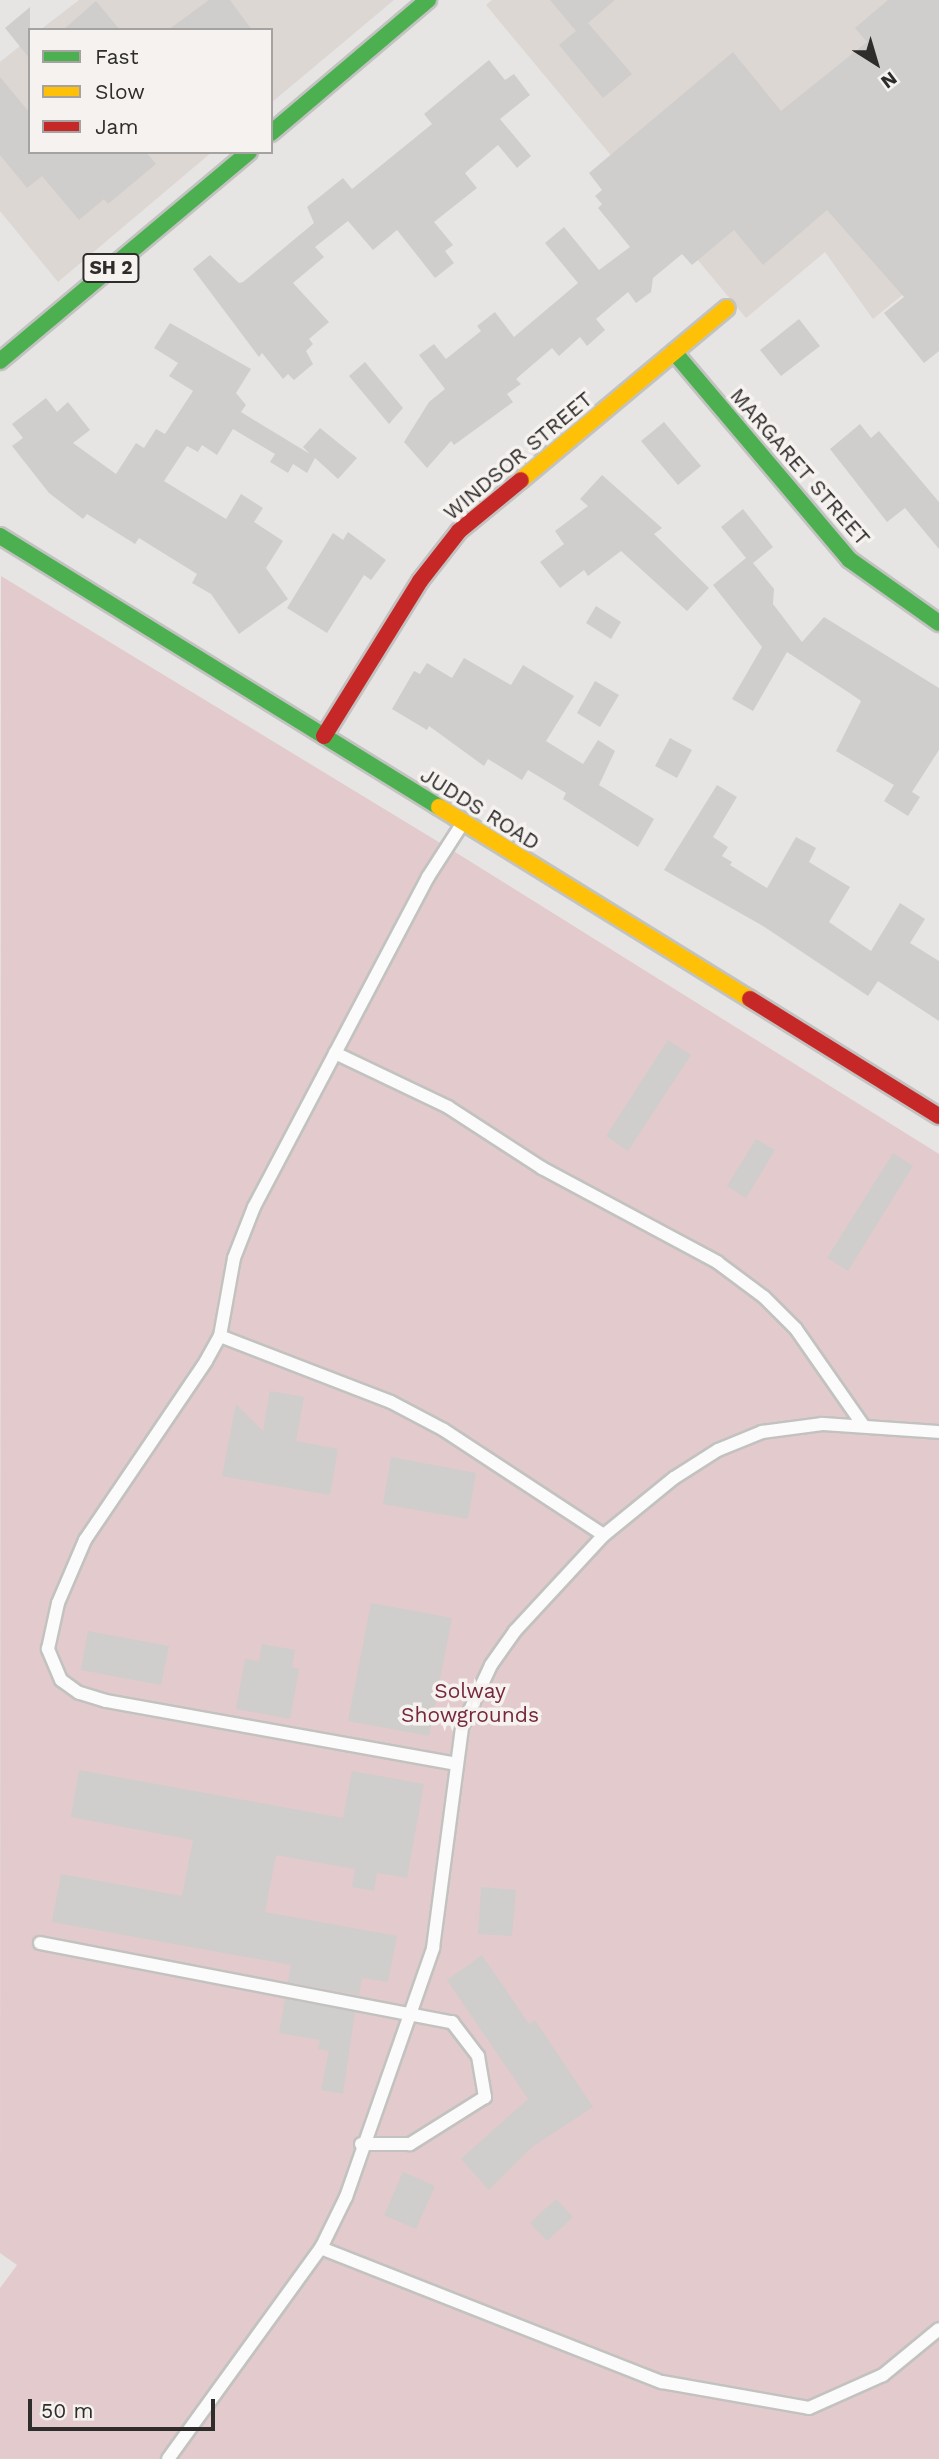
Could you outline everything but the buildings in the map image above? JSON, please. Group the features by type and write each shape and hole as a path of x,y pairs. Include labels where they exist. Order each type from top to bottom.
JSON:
{"main road":[{"path":"273,131 428,0"},
{"name":"SH 2","path":"0,361 247,154"},
{"name":"WINDSOR STREET","path":"324,736 420,581 459,531 727,308"},
{"name":"MARGARET STREET","path":"674,352 850,560 939,623"},
{"name":"JUDDS ROAD","path":"0,536 939,1116"}],"lane":[{"path":"457,1764 106,1701 69,1687 54,1670 48,1638 80,1549 220,1336 234,1258 254,1207 428,877 463,823"},
{"path":"335,1053 448,1107 542,1168 717,1262 764,1297 796,1329 863,1424"},
{"path":"220,1336 391,1402 444,1430 604,1535"},
{"path":"167,2459 321,2248 346,2197 361,2144 433,1948 462,1727 491,1665 604,1535 674,1478 718,1450 762,1432 863,1424 939,1433"},
{"path":"40,1943 452,2022 478,2056 485,2096 410,2144 361,2144"},
{"path":"321,2248 662,2382 809,2408 883,2375 939,2329"}],"shaded area":[{"path":"79,0 394,0 273,101 273,28 43,28"},
{"path":"492,0 939,0 939,265 873,319 825,252 746,318 486,5"},
{"path":"28,40 28,154 210,154 58,282 0,211 0,62"}],"green space":[{"name":"Solway Showgrounds","path":"1,576 455,852 939,1154 939,2459 0,2459 0,2288 17,2265 0,2253"}],"traffic: fast":[{"path":"273,131 428,0"},
{"path":"0,361 247,154"},
{"path":"674,352 850,560 939,623"},
{"path":"0,536 439,807"}],"traffic: slow":[{"path":"521,480 727,308"},
{"path":"439,807 750,999"}],"traffic: jam":[{"path":"324,736 420,581 459,531 521,480"},
{"path":"750,999 939,1116"}]}
